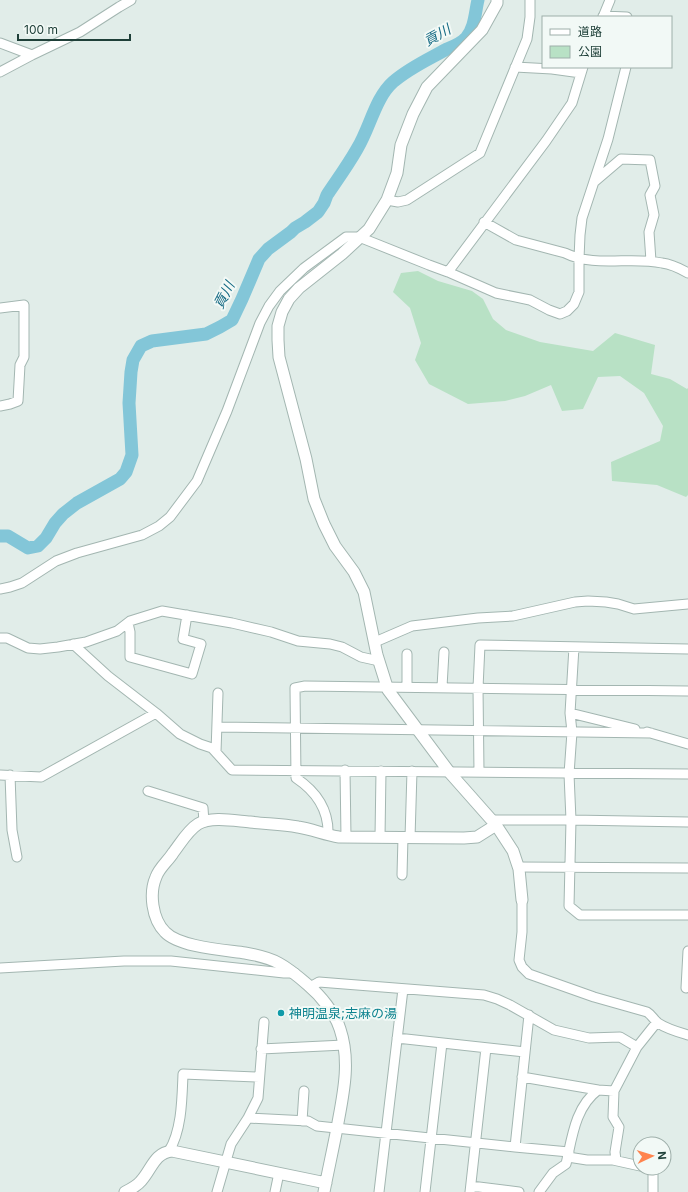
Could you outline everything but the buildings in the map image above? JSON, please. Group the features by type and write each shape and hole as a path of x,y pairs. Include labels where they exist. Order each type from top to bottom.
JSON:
{"street":[{"path":"0,72 80,32 131,0"},
{"path":"497,0 497,3 482,30 428,87 424,94 413,114 401,146 397,173 387,200 369,229 342,254 299,288 289,299 282,312 278,326 280,358 306,459 314,499 324,524 354,572 364,592 379,661 387,686 394,699 450,773 494,822 513,851 518,867 522,900 522,932 519,960 522,967 529,974 594,997 647,1012 651,1014 657,1022 667,1028 688,1035"},
{"path":"387,200 398,202 407,200 480,153 527,39 530,17 530,0"},
{"path":"603,16 610,0"},
{"path":"0,43 32,55"},
{"path":"448,272 546,141 572,103 582,70 552,70 515,67"},
{"path":"0,589 22,583 56,561 77,553 142,535 159,526 170,517 197,481 260,323 269,306 280,291 304,268 346,236 360,236 448,272 496,294 530,300 560,314 567,311 574,304 579,292 579,259 582,218 608,139 626,68"},
{"path":"594,182 621,159 650,160 655,186 650,194 654,215 649,232 651,261"},
{"path":"484,222 516,240 565,253 579,259 651,261 664,263 688,273"},
{"path":"0,308 24,305 24,357 20,365 18,401 0,406"},
{"path":"375,642 412,626 478,618 513,616 575,602 606,602 634,609 688,604"},
{"path":"0,638 7,638 28,648 58,647 86,642 117,631 128,623 140,618 162,611 271,632 298,641 330,644 342,647 361,657 379,661"},
{"path":"128,623 130,632 130,657 192,674 201,644 183,639 187,615"},
{"path":"73,644 108,676 156,713 180,734 212,748 232,770 688,774"},
{"path":"479,772 478,688 480,645 688,648"},
{"path":"574,647 570,713 572,732 569,774 571,820 569,906 580,916 688,915"},
{"path":"442,687 444,652"},
{"path":"407,654 407,687"},
{"path":"328,835 328,823 324,809 305,784 296,778 295,688 305,686 387,686 688,691"},
{"path":"216,752 218,693"},
{"path":"0,775 41,777 156,713"},
{"path":"570,713 651,733 688,744"},
{"path":"217,727 651,733"},
{"path":"345,770 346,837"},
{"path":"380,837 381,771"},
{"path":"402,875 407,837 412,772"},
{"path":"10,775 12,830 17,858"},
{"path":"148,790 204,808 204,822"},
{"path":"169,1151 279,1173 325,1187 344,1092 347,1067 340,1028 333,1013 310,987 295,973 276,961 267,958 188,944 176,940 165,933 158,922 154,911 152,887 157,875 189,832 198,824 222,820 279,824 299,827 328,835 346,837 464,838 477,837 494,822 571,820 688,822"},
{"path":"518,867 688,868"},
{"path":"686,988 688,951"},
{"path":"0,968 124,961 171,961 295,973"},
{"path":"310,987 318,982 484,995 497,999 529,1015 554,1030 589,1038 620,1037 637,1047"},
{"path":"379,1192 403,989"},
{"path":"515,1147 529,1015"},
{"path":"217,1192 231,1144 248,1118 258,1098 264,1022"},
{"path":"616,1160 615,1152 619,1127 613,1117 614,1091 637,1047 657,1022"},
{"path":"397,1038 525,1052"},
{"path":"425,1192 442,1043"},
{"path":"261,1049 344,1045"},
{"path":"486,1048 471,1189 519,1192"},
{"path":"125,1192 141,1182 159,1155 169,1151 174,1144 178,1128 183,1074 259,1076"},
{"path":"522,1077 598,1090 614,1091"},
{"path":"539,1192 553,1173 566,1164 573,1131 578,1117 588,1099 598,1090"},
{"path":"302,1121 304,1091"},
{"path":"248,1118 308,1121 317,1126 515,1147 568,1154 587,1160 616,1160 632,1164"},
{"path":"275,1192 279,1173"},
{"path":"653,1176 653,1192"}],"green space":[{"path":"418,271 438,281 472,291 483,299 493,319 506,330 540,342 593,351 615,333 655,345 651,374 670,379 687,389 688,388 688,495 686,497 657,485 612,481 611,462 660,441 663,426 644,393 620,376 598,377 583,409 562,411 551,385 525,396 505,401 468,404 429,384 415,360 421,343 410,308 393,292 401,273"}],"waterway":[{"name":"貢川","path":"0,536 8,536 28,548 38,546 46,538 55,523 63,514 77,503 120,479 126,472 132,455 129,403 131,372 133,360 141,346 152,341 206,334 232,320 259,259 268,249 318,212 327,195 362,141 377,105 387,89 393,82 412,68 464,40 469,34 473,25 478,0"}],"place":[{"name":"神明温泉;志麻の湯","path":"281,1013"}]}
